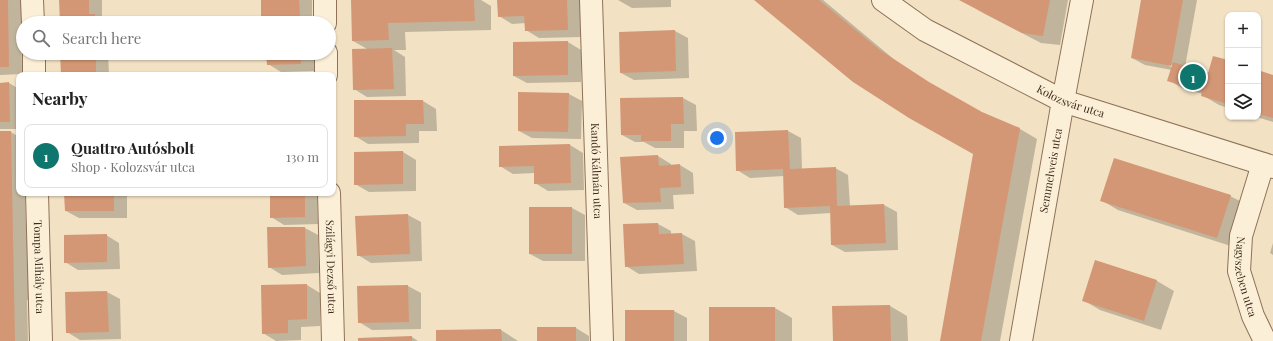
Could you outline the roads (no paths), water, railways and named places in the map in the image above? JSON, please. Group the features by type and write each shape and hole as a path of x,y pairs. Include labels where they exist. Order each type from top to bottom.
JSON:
{"street":[{"path":"32,0 33,16"},
{"path":"325,0 325,16"},
{"name":"Kandó Kálmán utca","path":"591,0 602,341"},
{"name":"Kolozsvár utca","path":"883,0 925,30 1063,101 1268,165"},
{"name":"Semmelweis utca","path":"1021,341 1082,0"},
{"path":"34,60 34,72"},
{"path":"326,60 326,72"},
{"name":"Nagyszeben utca","path":"1266,341 1253,316 1239,271 1241,236 1268,165"},
{"name":"Tompa Mihály utca","path":"37,196 40,341"},
{"name":"Szilágyi Dezső utca","path":"329,196 333,341"}],"place":[{"name":"Quattro Autósbolt","path":"1193,77"}]}
